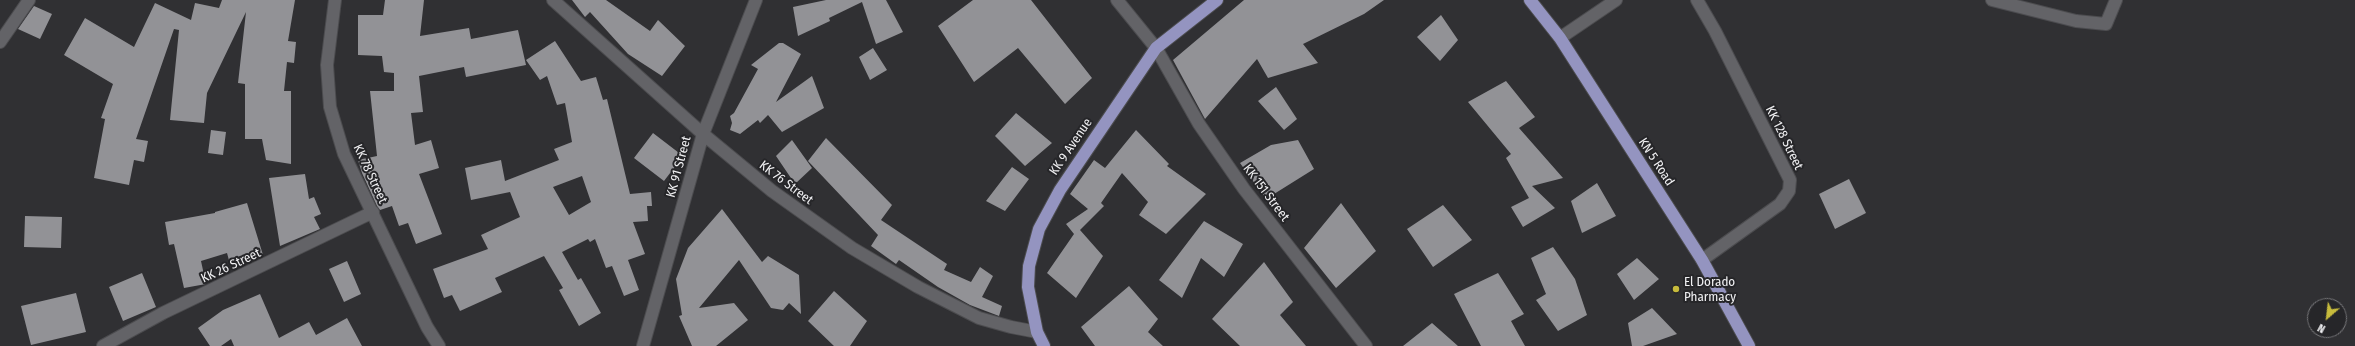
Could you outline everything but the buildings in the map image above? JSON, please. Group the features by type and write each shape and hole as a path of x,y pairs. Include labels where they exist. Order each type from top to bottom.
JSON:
{"main road":[{"name":"KK 9 Avenue","path":"1044,346 1037,332 1028,287 1029,266 1039,229 1060,190 1156,48 1217,0"},
{"name":"KN 5 Road","path":"1530,0 1560,38 1702,260 1749,346"}],"street":[{"path":"0,42 29,0"},
{"name":"KK 78 Street","path":"335,0 327,65 330,107 344,154 373,212 427,328 439,346"},
{"name":"KK 76 Street","path":"553,0 703,134 772,191 852,248 918,287 980,318 1011,327 1037,332"},
{"name":"KK 91 Street","path":"643,346 703,134 756,0"},
{"name":"KK 151 Street","path":"1118,0 1156,48 1199,124 1244,189 1366,346"},
{"path":"1560,38 1616,0"},
{"name":"KK 128 Street","path":"1697,0 1715,31 1790,180 1789,191 1780,204 1702,260"},
{"path":"1992,0 2076,22 2106,24 2116,0"},
{"name":"KK 26 Street","path":"103,346 163,313 373,212"}],"place":[{"name":"El Dorado Pharmacy","path":"1676,289"}]}
